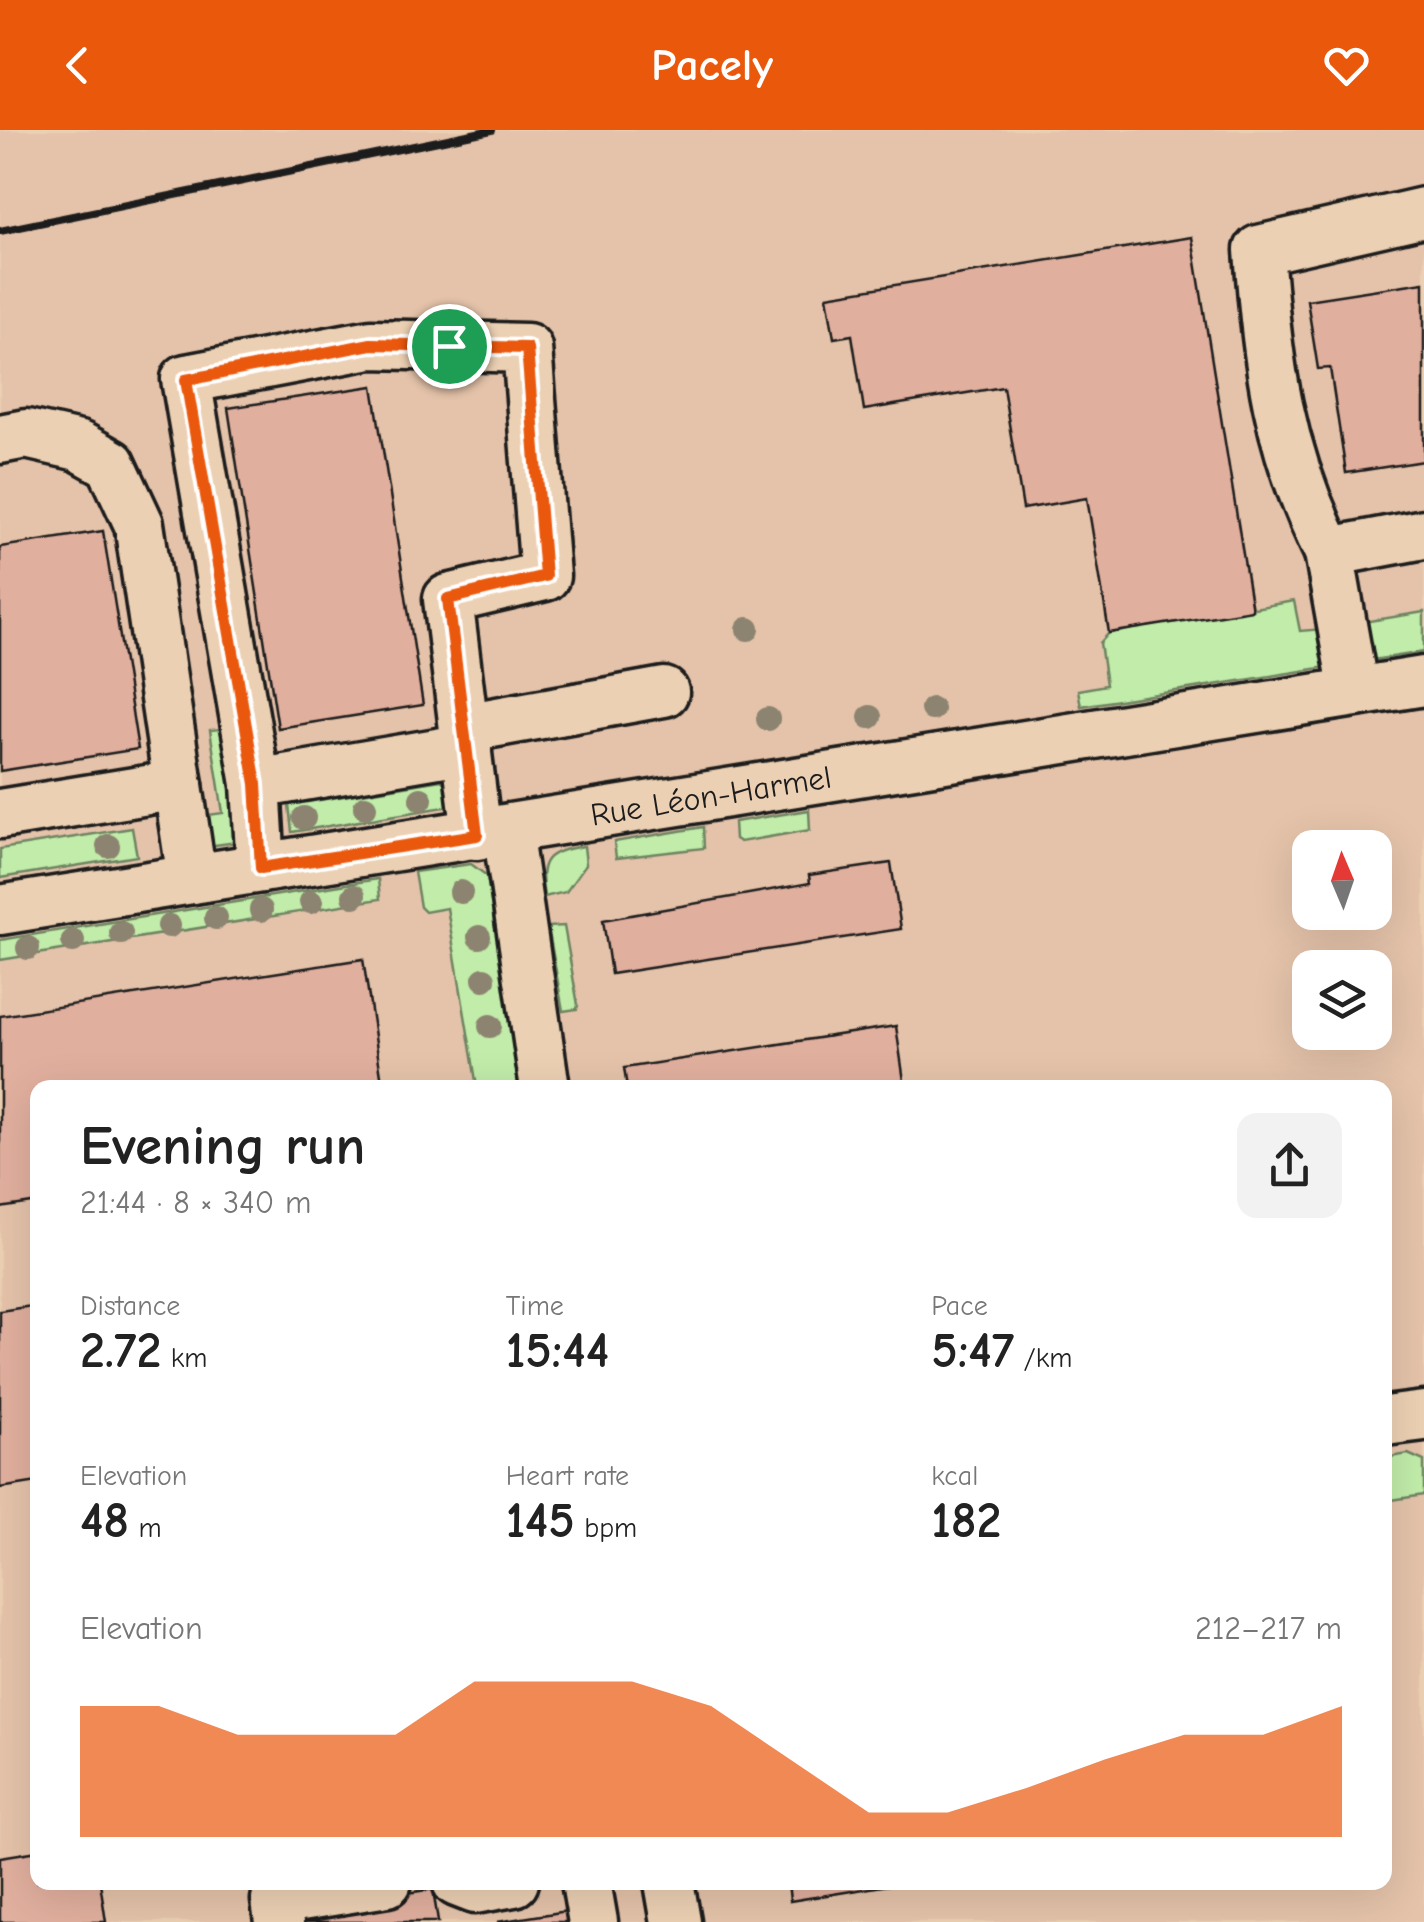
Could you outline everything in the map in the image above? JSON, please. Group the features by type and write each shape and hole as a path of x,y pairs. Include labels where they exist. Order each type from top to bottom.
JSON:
{"street":[{"path":"1354,692 1329,552 1302,496 1266,363 1259,250 1424,212"},
{"path":"261,868 256,784 186,380 371,344 527,348 545,576 448,599 465,738 492,832 543,1080"},
{"path":"0,438 26,434 79,446 111,464 139,524 192,879"},
{"path":"1329,552 1424,534"},
{"name":"Rue Léon-Harmel","path":"0,910 1424,681"},
{"path":"256,784 664,692"},
{"path":"0,814 178,785"},
{"path":"1392,1420 1424,1416"},
{"path":"279,1922 276,1900 338,1890"},
{"path":"587,1890 592,1922"},
{"path":"670,1890 676,1922"}],"shaded area":[{"path":"0,130 1424,130 1424,1922 0,1922"}],"green space":[{"path":"1294,601 1300,631 1323,629 1333,666 1081,706 1078,690 1106,685 1100,643 1109,633"},
{"path":"1424,612 1424,652 1366,661 1363,622"},
{"path":"230,728 237,842 200,847 194,817 223,813 210,730"},
{"path":"441,780 449,786 451,806 292,832 289,805"},
{"path":"809,810 810,830 740,842 735,839 734,822"},
{"path":"703,827 704,848 616,858 614,842"},
{"path":"132,828 137,856 0,878 0,849"},
{"path":"584,846 586,864 566,892 544,897 542,873 548,859 561,851"},
{"path":"471,864 487,876 519,1080 476,1080 447,908 425,912 420,907 414,872"},
{"path":"378,879 380,899 0,960 0,940"},
{"path":"564,926 578,1005 577,1009 563,1011 548,927"},
{"path":"1408,1454 1424,1461 1424,1495 1392,1500 1392,1457"}],"building":[{"path":"1192,237 1252,610 1109,633 1087,498 1023,509 1003,387 864,410 852,335 834,338 827,296"},
{"path":"1424,282 1424,461 1346,473 1330,368 1318,369 1307,300"},
{"path":"373,386 423,705 278,728 228,408"},
{"path":"103,531 138,749 0,771 0,547"},
{"path":"891,863 901,929 611,974 603,920 810,883 809,875"},
{"path":"363,959 382,1080 30,1080 30,1203 0,1208 0,1016"},
{"path":"896,1026 904,1080 626,1080 624,1068"},
{"path":"30,1306 30,1483 0,1488 0,1311"},
{"path":"30,1852 30,1890 101,1890 106,1922 0,1922 0,1857"},
{"path":"433,1890 438,1922 308,1922 306,1909"},
{"path":"789,1890 858,1890 790,1901"},
{"path":"580,1909 582,1922 497,1922"}],"railway":[{"path":"0,231 492,130"}],"route":[{"path":"371,344 449,346 527,348 545,576 448,599 477,835 261,868 256,784 186,380 371,344"}]}
